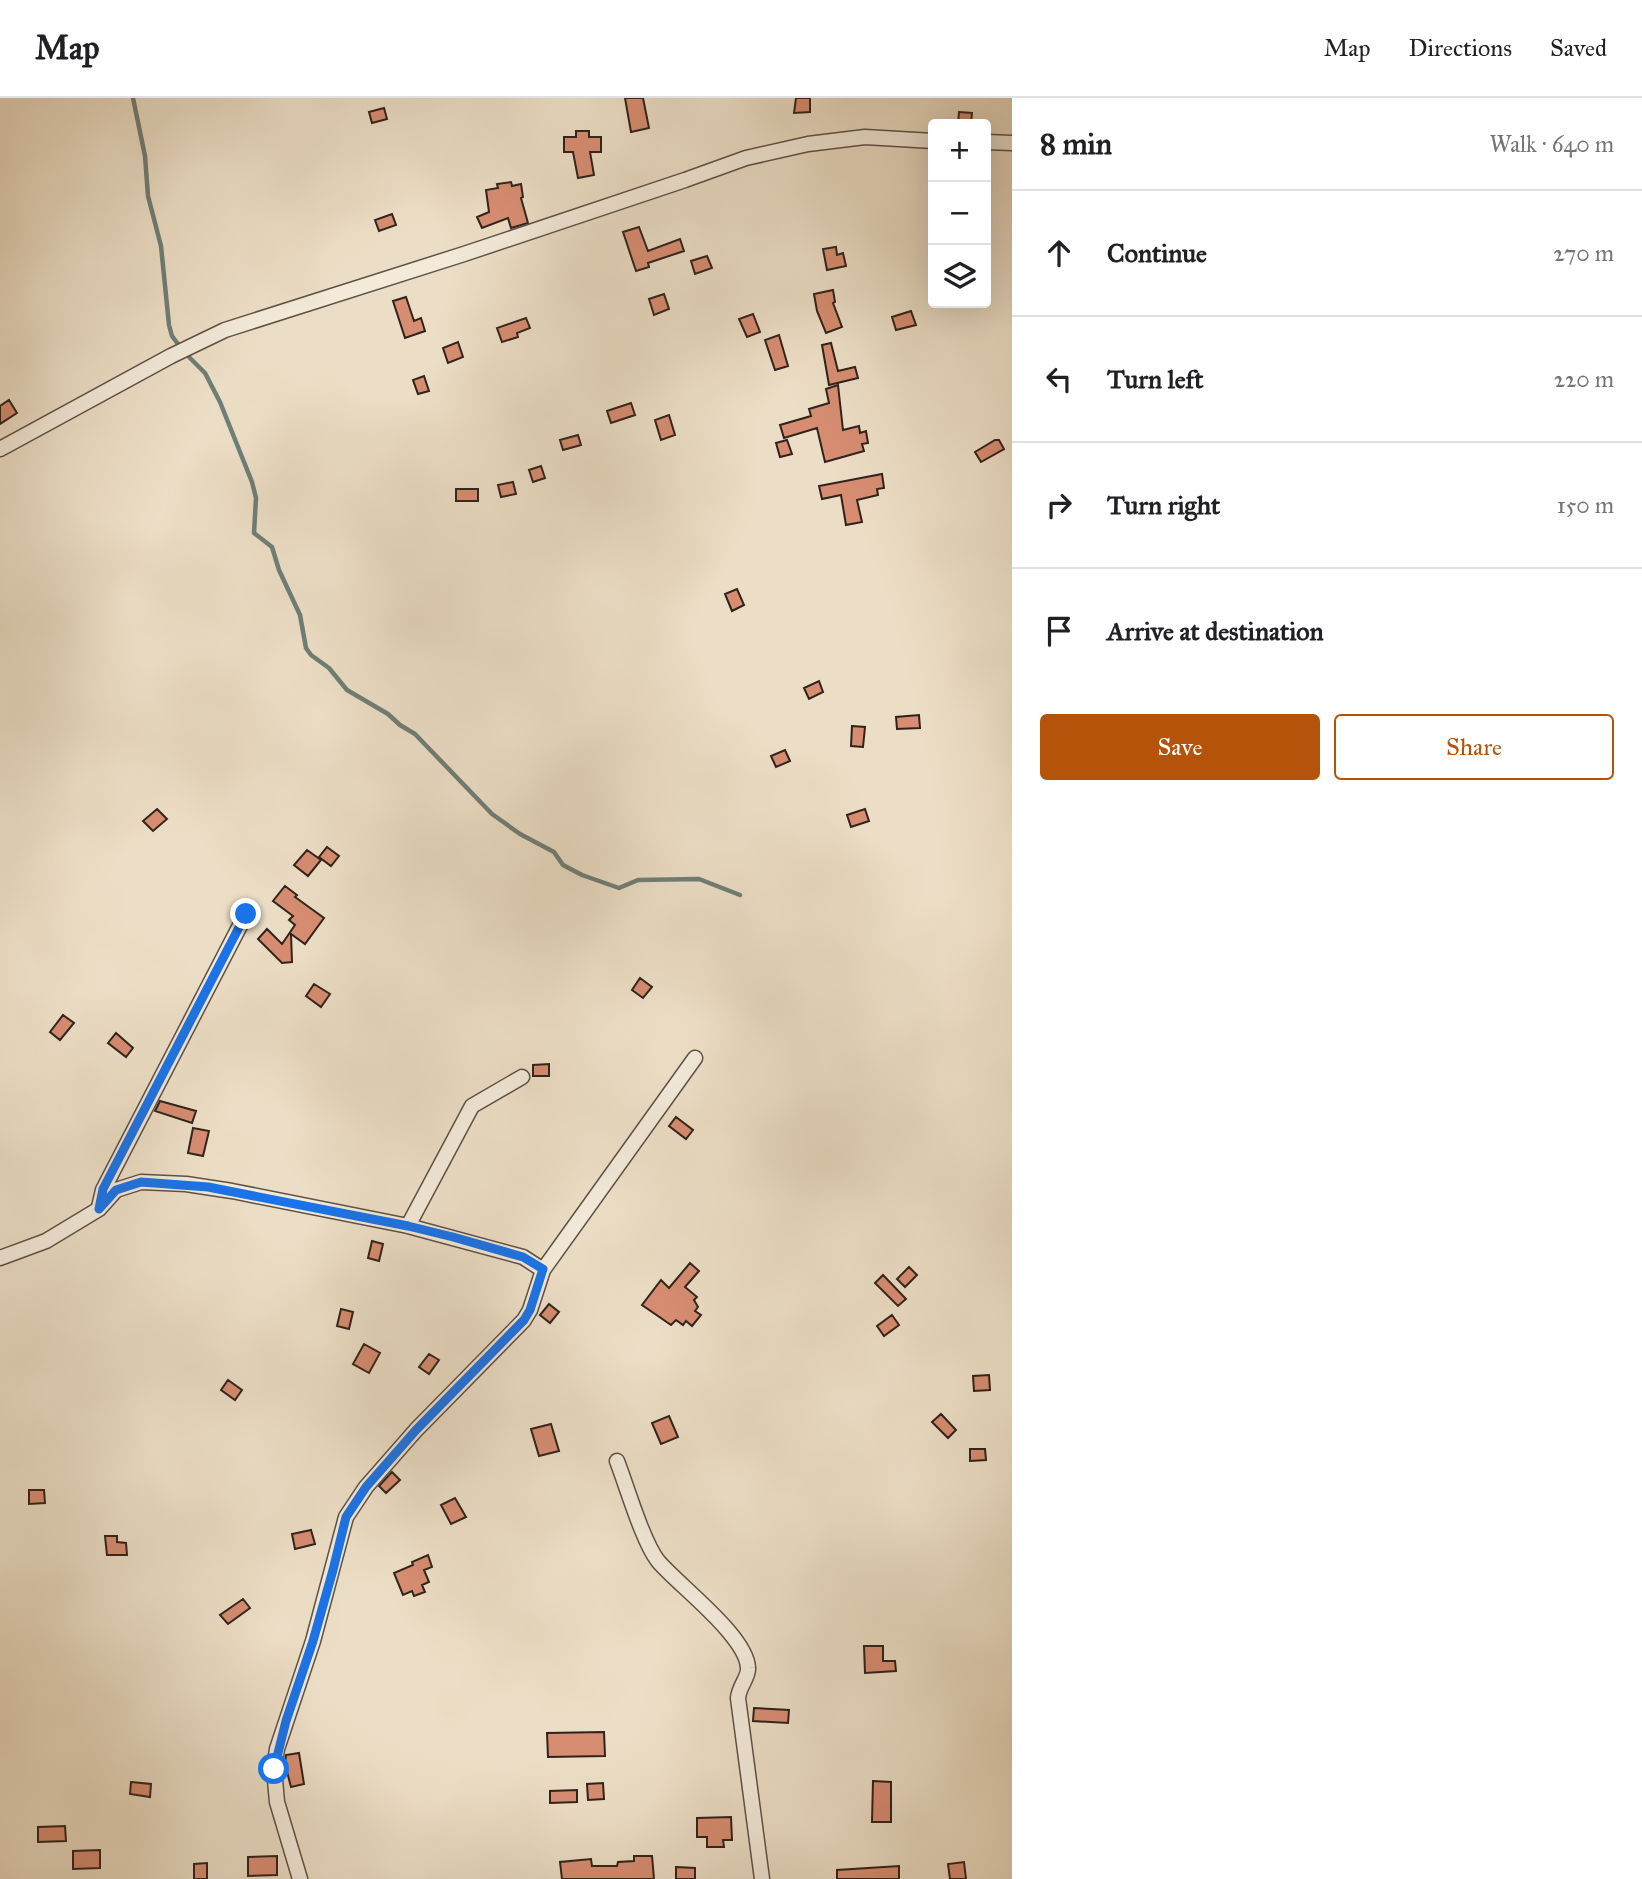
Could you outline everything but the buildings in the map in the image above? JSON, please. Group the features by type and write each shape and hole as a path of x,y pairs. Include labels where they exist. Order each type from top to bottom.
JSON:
{"street":[{"path":"0,449 179,351 225,330 464,254 746,158 808,144 865,137 928,141"},
{"path":"991,142 1012,143"},
{"path":"99,1209 103,1189 246,914"},
{"path":"300,1879 278,1802 274,1769 286,1721 330,1582 346,1517 366,1487 416,1430 524,1320 530,1310 543,1269 695,1058"},
{"path":"408,1226 472,1106 522,1077"},
{"path":"0,1258 46,1241 99,1209 116,1190 141,1182 186,1184 232,1191 408,1226 523,1257 543,1269"},
{"path":"617,1461 649,1547 658,1561 713,1613 747,1661 748,1673 739,1688 738,1698 762,1879"}],"waterway":[{"path":"133,98 145,156 148,196 161,246 169,325 178,344"},
{"path":"186,354 205,373 220,402 252,482 256,498 254,533 272,547 279,570 300,615 306,648 311,655 329,668 347,690 388,714 415,734 492,814 520,834 554,852 563,865 619,888 638,880 699,879 740,895"}],"route":[{"path":"246,914 103,1189 99,1209 116,1190 141,1182 186,1184 408,1226 523,1257 543,1269 530,1310 524,1320 416,1430 366,1487 346,1517 313,1641 286,1721 274,1769"}]}
